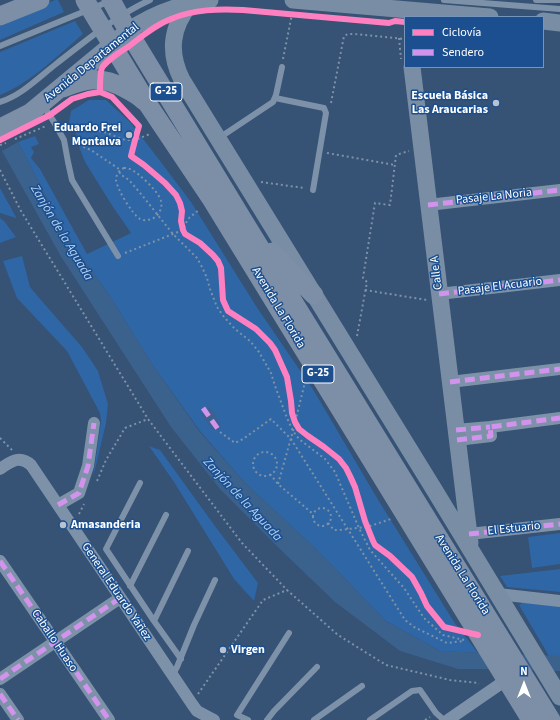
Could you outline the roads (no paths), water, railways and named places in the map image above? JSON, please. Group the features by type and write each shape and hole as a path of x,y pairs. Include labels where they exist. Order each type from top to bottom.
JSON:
{"main road":[{"name":"Avenida La Florida","path":"111,0 246,225 504,644 510,676 530,720"},
{"path":"0,16 34,1"},
{"name":"Avenida La Florida","path":"88,4 149,106 212,200 404,514 476,644 510,676 550,720"},
{"name":"Avenida Departamental","path":"5,138 21,118 30,113 112,45 124,23"},
{"path":"48,98 71,85 81,82 101,80 117,84 141,98 149,106"},
{"path":"246,225 314,295"}],"street":[{"name":"Avenida Departamental","path":"124,23 140,23 176,7 210,0"},
{"name":"Avenida La Florida","path":"191,3 182,15 173,41 174,62 182,80 435,491 470,542 498,594 556,687"},
{"path":"292,11 404,9 479,16"},
{"path":"544,21 560,23"},
{"name":"Calle A","path":"408,68 428,205 470,542"},
{"name":"Pasaje La Noria","path":"428,205 560,190"},
{"name":"Pasaje El Acuario","path":"440,298 560,280"},
{"path":"450,382 560,368"},
{"path":"456,435 491,436 490,427 560,418"},
{"path":"58,505 79,493 88,466 94,423"},
{"name":"General Eduardo Yañez","path":"0,468 13,461 22,460 29,463 197,711 214,720"},
{"path":"435,491 449,491 456,487 462,480"},
{"name":"El Estuario","path":"470,542 560,524"},
{"name":"Caballo Huaso","path":"0,561 109,720"},
{"path":"498,594 560,601"},
{"path":"0,679 120,598"},
{"path":"448,720 510,676"},
{"path":"0,694 18,720"}],"lane":[{"path":"0,46 88,4 111,0"},
{"path":"0,102 23,91 102,28 124,23 142,4 150,0"},
{"path":"444,0 560,9"},
{"path":"536,0 558,0"},
{"path":"218,138 273,102 282,67"},
{"path":"48,98 54,122 64,140 72,180 118,256"},
{"path":"275,98 324,108 326,113 313,190"},
{"path":"140,483 106,549 181,659"},
{"path":"130,586 166,515"},
{"path":"154,621 188,551"},
{"path":"172,676 181,659 194,625 215,580"},
{"path":"248,720 237,714 289,633"},
{"path":"267,720 316,667"},
{"path":"314,720 362,686"},
{"path":"370,720 412,691 420,690 436,713 444,720"}],"water":[{"name":"Zanjón de la Aguada","path":"18,142 69,240 108,293 152,364 200,432 244,482 316,549 386,621 440,651 560,656 560,671 458,669 400,651 335,602 284,553 220,489 171,427 60,255 2,151"},
{"path":"208,408 212,409 221,426 219,430 213,430 202,415 203,410"}],"place":[{"name":"Escuela Básica Las Araucarias","path":"496,103"},
{"name":"Eduardo Frei Montalva","path":"129,135"},
{"name":"Amasanderia","path":"63,525"},
{"name":"Virgen","path":"223,650"}]}
